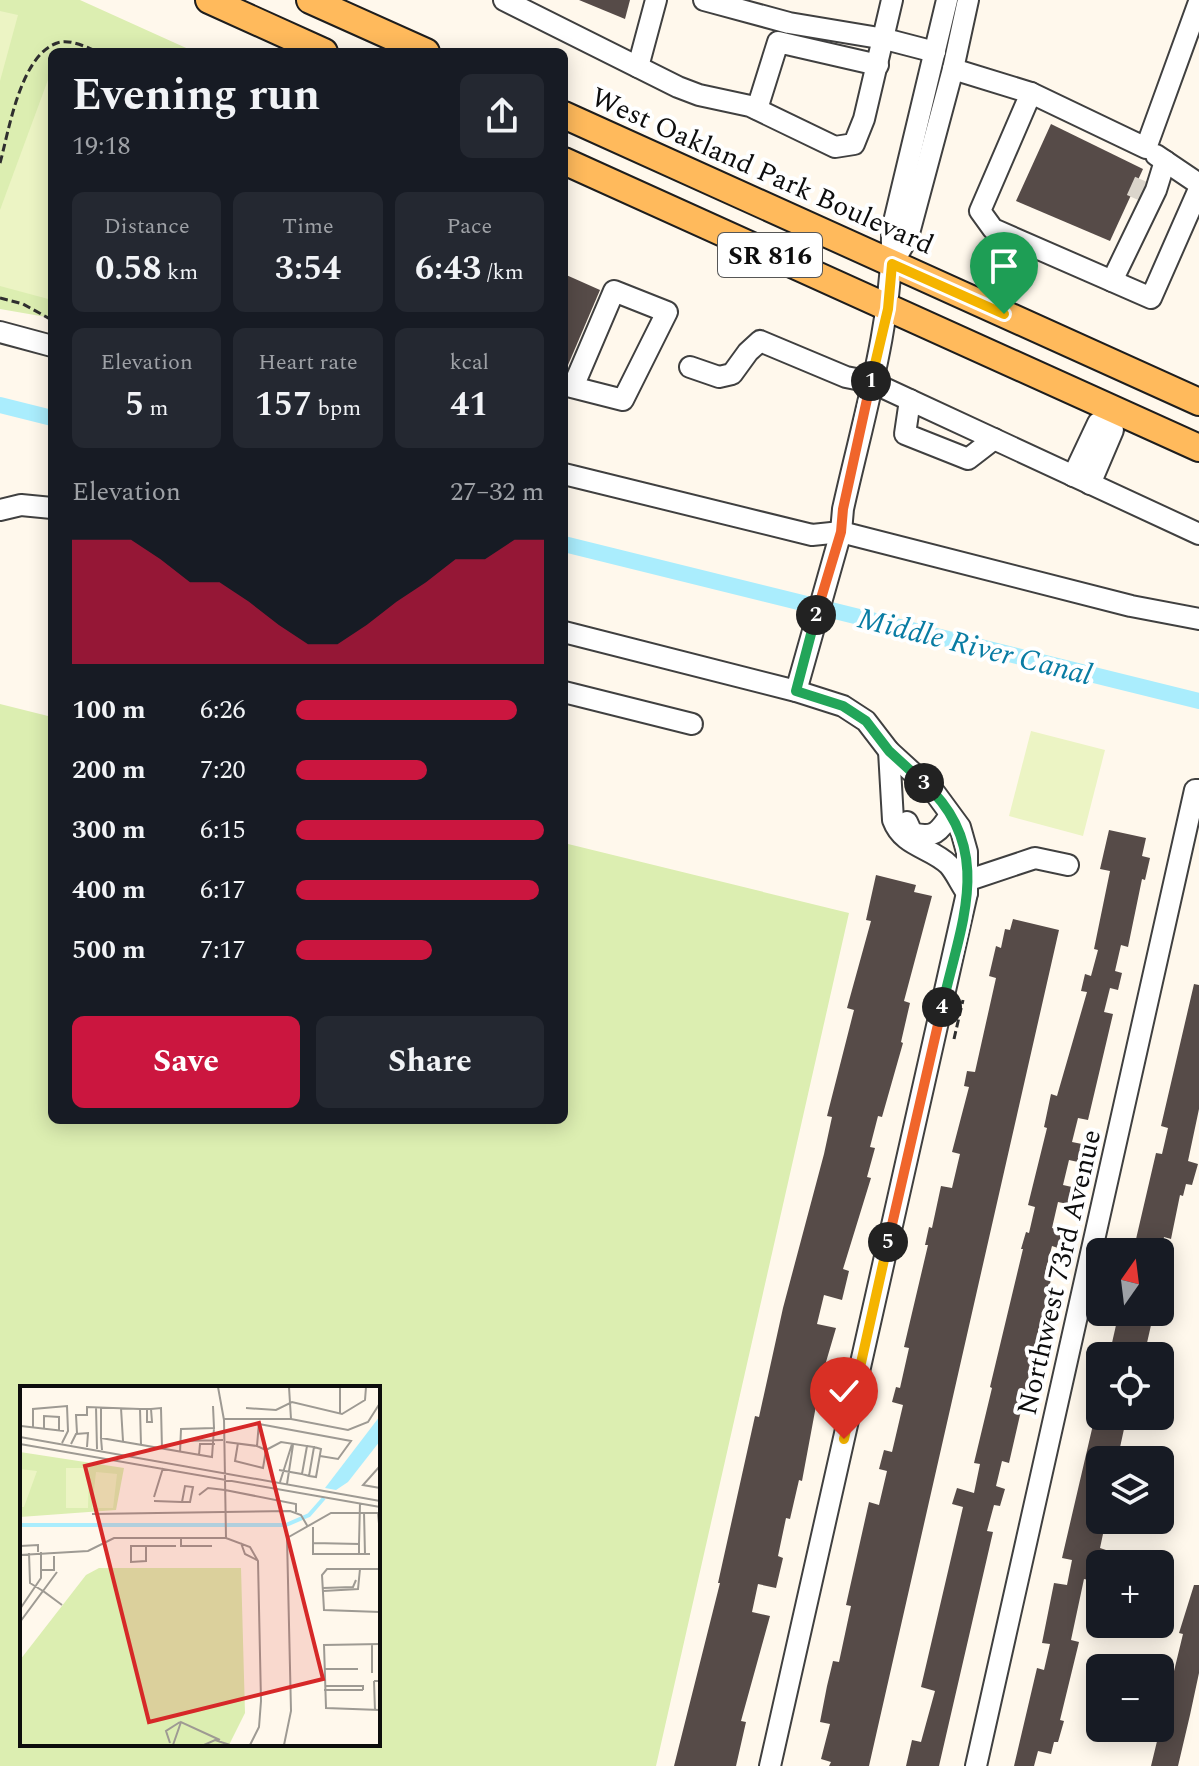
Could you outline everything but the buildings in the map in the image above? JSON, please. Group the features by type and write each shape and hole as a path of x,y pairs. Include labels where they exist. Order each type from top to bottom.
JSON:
{"main road":[{"path":"209,0 315,48"},
{"path":"310,0 340,7 418,48"},
{"name":"West Oakland Park Boulevard","path":"568,117 1199,402"},
{"name":"SR 816","path":"568,163 888,309 1112,416 1199,448"}],"street":[{"path":"504,0 529,6 638,67 699,95 757,109 835,147 854,144 864,119 892,0"},
{"path":"638,67 656,0"},
{"path":"704,0 878,65"},
{"path":"796,691 841,532 843,509 888,309 892,230 947,0"},
{"path":"892,264 908,237 968,0"},
{"path":"1145,179 1155,155 1199,3"},
{"path":"757,109 778,42 800,36 885,39 935,52"},
{"path":"953,69 1031,93 1155,155 1199,186 1151,298 1116,272 993,229 980,211 1031,93"},
{"path":"1116,272 1156,190 1155,155"},
{"path":"1116,272 1119,245 1136,199"},
{"path":"614,291 667,312 623,400 568,386 614,291"},
{"path":"0,332 48,345"},
{"path":"690,367 719,377 732,374 760,341 846,377 871,382 1199,534"},
{"path":"910,400 905,434 968,459 994,439"},
{"path":"1082,480 1098,423 1112,416"},
{"path":"568,475 812,535 841,532 1131,606 1199,619"},
{"path":"0,510 21,505 48,508"},
{"path":"568,633 796,691 843,706 866,721 889,751 935,793 960,827 967,852 968,887 770,1766"},
{"path":"568,693 692,724"},
{"path":"889,751 893,820 897,830 904,838 948,865 968,887"},
{"name":"Northwest 73rd Avenue","path":"976,1766 1197,790"},
{"path":"893,802 902,807 912,833 925,836 940,831 950,815"},
{"path":"968,887 1035,858 1068,865"}],"path":[{"path":"51,48 59,42 68,42 87,48"},
{"path":"0,163 15,105 36,60 48,51"},
{"path":"0,298 23,304 48,318"}],"green space":[{"path":"0,0 80,0 186,48 48,48 48,317 0,309"},
{"path":"0,11 18,15 0,81"},
{"path":"48,80 48,299 0,286 0,210"},
{"path":"0,704 48,716 48,1124 568,1124 568,844 849,913 656,1766 0,1766"},
{"path":"1031,731 1105,750 1083,836 1009,816"}],"waterway":[{"name":"Middle River Canal","path":"0,405 48,417"},
{"name":"Middle River Canal","path":"568,545 1199,701"}],"tunnel":[{"path":"1136,199 1145,179"}],"route":[{"path":"844,1439 969,880 967,852 960,827 935,793 889,751 866,721 843,706 796,691 841,532 843,509 888,309 892,264 1004,314"}]}
